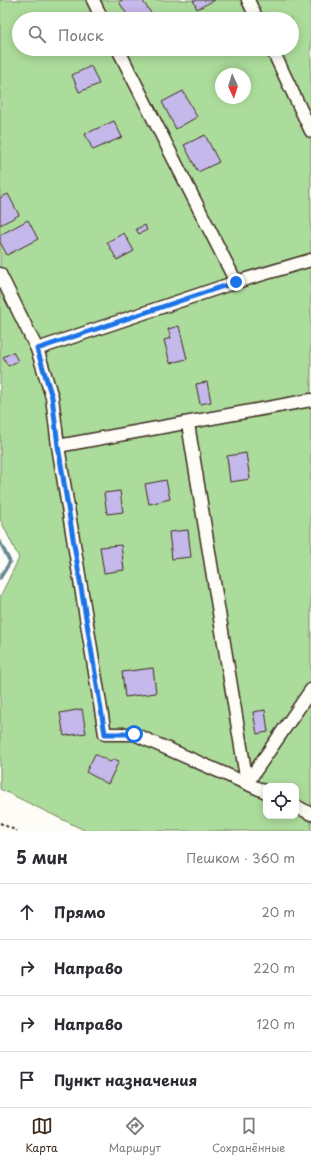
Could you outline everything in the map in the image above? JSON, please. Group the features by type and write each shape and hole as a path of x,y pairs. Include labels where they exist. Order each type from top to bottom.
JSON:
{"street":[{"path":"93,0 99,12"},
{"path":"248,0 254,12"},
{"path":"122,56 236,282"},
{"path":"275,56 311,131"},
{"path":"37,349 236,282 311,260"},
{"path":"0,274 37,349 52,397 58,446 105,734 134,734 263,791"},
{"path":"58,446 188,424 311,400"},
{"path":"188,424 247,783"},
{"path":"247,783 311,690"},
{"path":"299,808 311,814"}],"path":[{"path":"0,823 17,831"}],"green space":[{"path":"0,0 311,0 311,831 86,831 0,789 0,597 19,558 0,519"}],"building":[{"path":"122,0 142,0 150,12 125,12 119,2"},
{"path":"193,0 215,0 197,9"},
{"path":"91,66 99,84 79,92 72,75"},
{"path":"183,91 197,117 176,129 162,102"},
{"path":"114,121 122,137 93,150 85,134"},
{"path":"205,135 219,162 198,172 184,145"},
{"path":"8,194 19,215 0,225 0,198"},
{"path":"28,220 38,239 7,255 0,242 0,235"},
{"path":"145,225 147,230 139,234 136,229"},
{"path":"124,233 134,251 117,260 107,242"},
{"path":"179,326 187,359 170,363 164,340 171,338 168,329"},
{"path":"13,352 18,361 8,366 3,357"},
{"path":"207,382 211,402 200,404 196,384"},
{"path":"246,453 250,479 230,482 227,456"},
{"path":"166,480 170,499 149,504 145,484"},
{"path":"120,491 123,512 107,514 104,493"},
{"path":"188,530 191,557 172,559 169,532"},
{"path":"121,545 124,570 104,573 100,547"},
{"path":"153,668 156,693 125,697 122,672"},
{"path":"82,709 86,733 64,736 60,713"},
{"path":"265,710 268,732 257,734 253,712"},
{"path":"95,754 110,762 114,759 119,761 108,784 86,772"}],"waterway":[{"path":"0,542 10,562 0,578"}],"route":[{"path":"134,734 105,734 58,446 52,397 37,349 236,282"}]}
